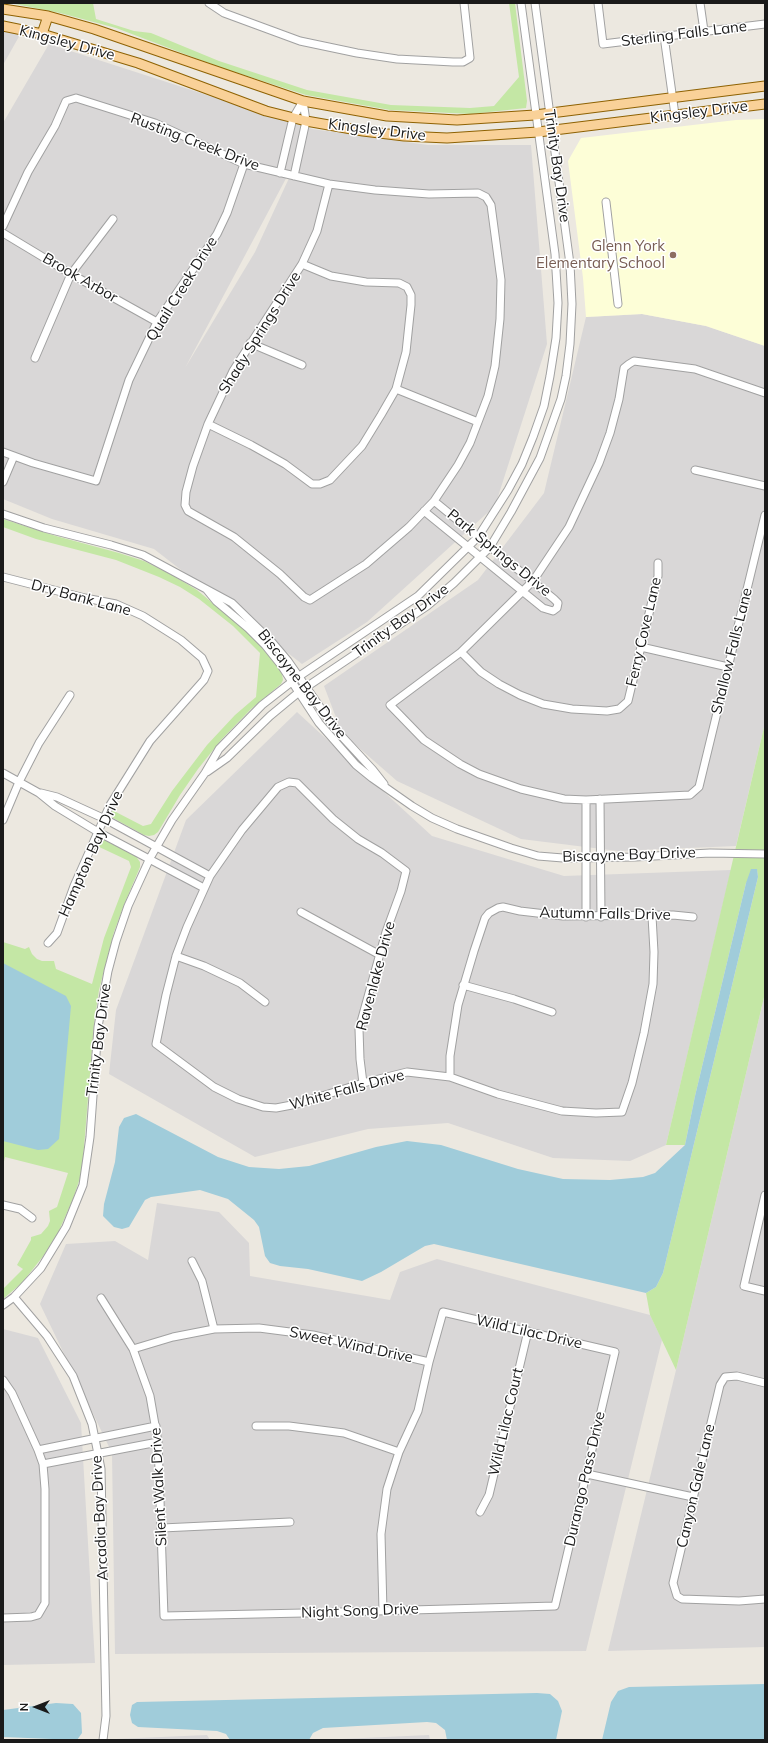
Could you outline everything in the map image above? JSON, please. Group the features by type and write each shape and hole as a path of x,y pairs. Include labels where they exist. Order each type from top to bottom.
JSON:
{"main road":[{"name":"Kingsley Drive","path":"3,9 48,16 135,42 273,92 303,101 387,116 427,119 484,119 550,114 765,86"},
{"path":"42,34 48,16"},
{"name":"Kingsley Drive","path":"3,26 42,34 138,63 266,111 306,121 363,131 440,137 538,132 765,104"}],"street":[{"path":"209,3 224,13 300,40 397,59 453,62 463,62 470,58 464,3"},
{"name":"Trinity Bay Drive","path":"3,1305 14,1297 41,1268 66,1227 83,1185 90,1137 98,1027 105,986 116,941 128,906 156,846 184,801 206,773 219,749 240,726 262,705 295,679 418,596 478,537 508,490 522,464 533,437 544,406 556,338 557,278 521,3"},
{"name":"Trinity Bay Drive","path":"206,773 227,758 270,716 303,690 427,606 454,583 490,547 515,506 540,458 559,405 566,376 570,344 572,304 570,264 535,3"},
{"name":"Sterling Falls Lane","path":"598,3 603,44 765,24"},
{"path":"700,3 704,31"},
{"path":"664,36 675,115"},
{"name":"Rusting Creek Drive","path":"3,226 28,172 55,126 66,101 72,98 155,123 244,164 280,173 329,184 429,194 478,193 486,197 491,205 501,280 500,320 495,366 488,396 478,422"},
{"path":"280,173 293,118 303,101"},
{"path":"294,176 306,121 303,101"},
{"name":"Quail Creek Drive","path":"14,456 70,475 96,481 130,380 157,322 217,234 227,213 244,164"},
{"name":"Shady Springs Drive","path":"329,184 317,231 302,264 233,371 208,424 193,466 186,492 185,505 188,511 234,537 280,574 304,597 310,600 366,564 409,527 424,511"},
{"path":"606,202 618,304"},
{"path":"35,358 71,274 113,219"},
{"name":"Brook Arbor","path":"3,233 71,274 157,322"},
{"path":"208,424 278,460 312,484 320,484 330,480 362,446 382,415 396,389 406,352 410,328 411,295 407,287 399,283 366,282 331,276 302,264"},
{"path":"250,343 302,365"},
{"path":"601,917 600,799 586,800 543,795 502,784 479,774 460,764 424,740 390,705 461,652 533,581 569,528 599,463 610,433 619,399 624,368 634,361 695,369 765,393"},
{"path":"396,389 478,422 458,465 434,501 424,511"},
{"path":"3,452 14,456 3,482"},
{"path":"695,470 765,486"},
{"name":"Park Springs Drive","path":"424,511 548,611 553,611 557,608 558,603 554,599 434,501"},
{"name":"Biscayne Bay Drive","path":"3,514 44,528 111,545 143,555 207,590 216,601 259,639 295,679 303,690 319,723 341,750 356,765 388,789 432,818 482,840 538,856 586,859 710,852 765,854"},
{"name":"Shallow Falls Lane","path":"600,799 690,794 699,787 765,515"},
{"name":"Ferry Cove Lane","path":"461,652 481,672 499,684 520,695 543,704 572,709 607,711 619,709 628,702 658,576 658,563"},
{"name":"Dry Bank Lane","path":"3,577 85,598 116,604 143,616 181,640 202,658 208,671"},
{"path":"642,647 728,667"},
{"name":"Hampton Bay Drive","path":"48,943 57,933 74,886 110,805 150,741 204,680 208,671"},
{"path":"3,820 19,782 39,743 70,695"},
{"path":"3,773 39,793 54,806 98,832 150,858 204,888"},
{"name":"Ravenlake Drive","path":"210,876 242,830 266,800 278,787 289,782 297,783 333,819 358,839 382,852 406,871 401,891 386,932 359,1029 360,1059 363,1083"},
{"path":"39,793 57,797 104,819 210,876 186,927 176,956 204,966 240,983 265,1002"},
{"path":"586,800 586,917"},
{"name":"Autumn Falls Drive","path":"463,985 485,918 493,910 504,907 542,914 586,917 693,917"},
{"path":"301,912 380,955"},
{"name":"White Falls Drive","path":"176,956 156,1044 214,1086 238,1099 263,1107 276,1108 297,1104 363,1083 407,1072 450,1077 498,1094 562,1111 596,1113 622,1112 635,1069 653,984 654,952 652,916"},
{"path":"450,1077 450,1056 463,985 514,999 552,1012"},
{"path":"765,1196 744,1286 765,1291"},
{"path":"3,1205 20,1209 32,1218"},
{"path":"192,1261 202,1281 214,1329"},
{"name":"Arcadia Bay Drive","path":"14,1297 47,1336 73,1376 92,1424 95,1438 101,1469 106,1716 103,1740"},
{"name":"Silent Walk Drive","path":"100,1298 133,1350 150,1396 158,1442 164,1616"},
{"name":"Wild Lilac Drive","path":"429,1362 443,1312 615,1352"},
{"name":"Sweet Wind Drive","path":"133,1350 173,1337 214,1329 259,1328 313,1335 429,1362"},
{"name":"Wild Lilac Court","path":"480,1512 489,1495 528,1331"},
{"name":"Durango Pass Drive","path":"555,1606 615,1352"},
{"path":"383,1611 381,1534 387,1489 399,1452 418,1411 429,1362"},
{"name":"Canyon Gale Lane","path":"765,1383 737,1376 725,1377 720,1385 673,1583 677,1596 682,1599 706,1601 765,1599"},
{"path":"3,1380 12,1393 38,1450 43,1464 45,1489 45,1603 38,1614 31,1617 3,1618"},
{"path":"38,1450 156,1426"},
{"path":"256,1426 289,1426 344,1433 399,1452"},
{"path":"43,1464 158,1442"},
{"path":"587,1474 693,1497"},
{"path":"162,1528 290,1522"},
{"name":"Night Song Drive","path":"164,1616 555,1606"}],"shaded area":[{"path":"3,32 21,33 3,65"},
{"path":"49,44 312,129 428,145 531,145 547,344 495,506 367,622 302,664 154,549 52,519 3,499 3,123","holes":["307,139 255,252 185,368"]},
{"name":"Glenn York Elementary School","path":"765,119 765,346 706,326 642,314 586,317 583,278 568,161 581,138 736,120"},
{"path":"642,314 706,326 765,346 765,723 736,846 618,851 521,839 397,781 342,733 324,686 478,580 544,493 586,317"},
{"path":"297,712 432,836 564,876 731,870 666,1145 630,1161 553,1158 448,1123 368,1129 255,1157 109,1074 116,1010 186,820"},
{"path":"765,993 765,1647 608,1651 676,1370"},
{"path":"157,1203 219,1212 249,1243 250,1276 390,1300 400,1272 437,1259 650,1315 662,1340 586,1651 115,1654 112,1453 40,1304 66,1244 115,1241 148,1260"},
{"path":"3,1329 38,1338 81,1423 95,1663 3,1665"},
{"path":"207,1735 210,1740 115,1740 116,1739"},
{"path":"429,1735 430,1740 319,1740"}],"green space":[{"path":"10,3 93,3 96,19 134,31 151,33 219,61 307,90 391,105 470,108 494,106 519,77 509,3 515,3 527,101 526,108 471,114 390,110 306,95 219,67 116,28 60,13"},
{"path":"3,519 144,561 172,575 197,590 251,635 280,669 283,680 281,684 251,709 221,740 198,769 180,795 158,832 154,835 144,835 113,818 112,810 143,826 151,824 172,791 207,745 235,715 256,697 260,653 233,626 199,599 180,587 116,560 36,539 3,527"},
{"path":"765,723 765,993 676,1370 650,1315 646,1293 656,1287 663,1273 758,877 757,870 746,883 695,1096 685,1145 666,1145"},
{"path":"102,839 135,855 140,862 140,867 114,932 99,990 94,1024 82,1172 73,1199 58,1233 44,1255 22,1283 3,1299 3,1289 23,1269 17,1265 31,1240 31,1237 41,1234 48,1226 50,1221 49,1211 57,1207 68,1173 5,1157 3,1166 3,942 25,949 29,947 32,954 37,959 42,961 54,961 56,969 92,984 104,938 131,867 129,861 95,845"}],"water":[{"path":"751,869 757,869 758,877 663,1273 656,1287 646,1293 434,1244 425,1246 381,1272 362,1281 308,1269 280,1266 270,1263 265,1256 259,1227 254,1220 228,1199 200,1190 151,1197 145,1200 129,1227 122,1229 114,1227 103,1216 104,1204 115,1162 119,1127 124,1118 136,1114 218,1157 249,1167 279,1169 309,1166 376,1147 407,1141 441,1145 518,1169 563,1179 610,1180 643,1177 655,1173 685,1145 695,1096 746,883"},
{"path":"3,963 66,996 71,1006 59,1139 48,1149 38,1150 3,1141"},
{"path":"765,1684 765,1740 602,1740 611,1702 618,1691 629,1687"},
{"path":"537,1693 550,1694 558,1701 562,1711 556,1740 447,1740 445,1730 436,1723 427,1722 323,1728 313,1733 309,1740 230,1740 226,1734 217,1731 138,1727 132,1723 130,1715 132,1705 137,1702"},
{"path":"56,1703 73,1704 81,1713 82,1733 77,1740 3,1737 3,1710"}],"place":[{"name":"Glenn York Elementary School","path":"673,255"}]}
